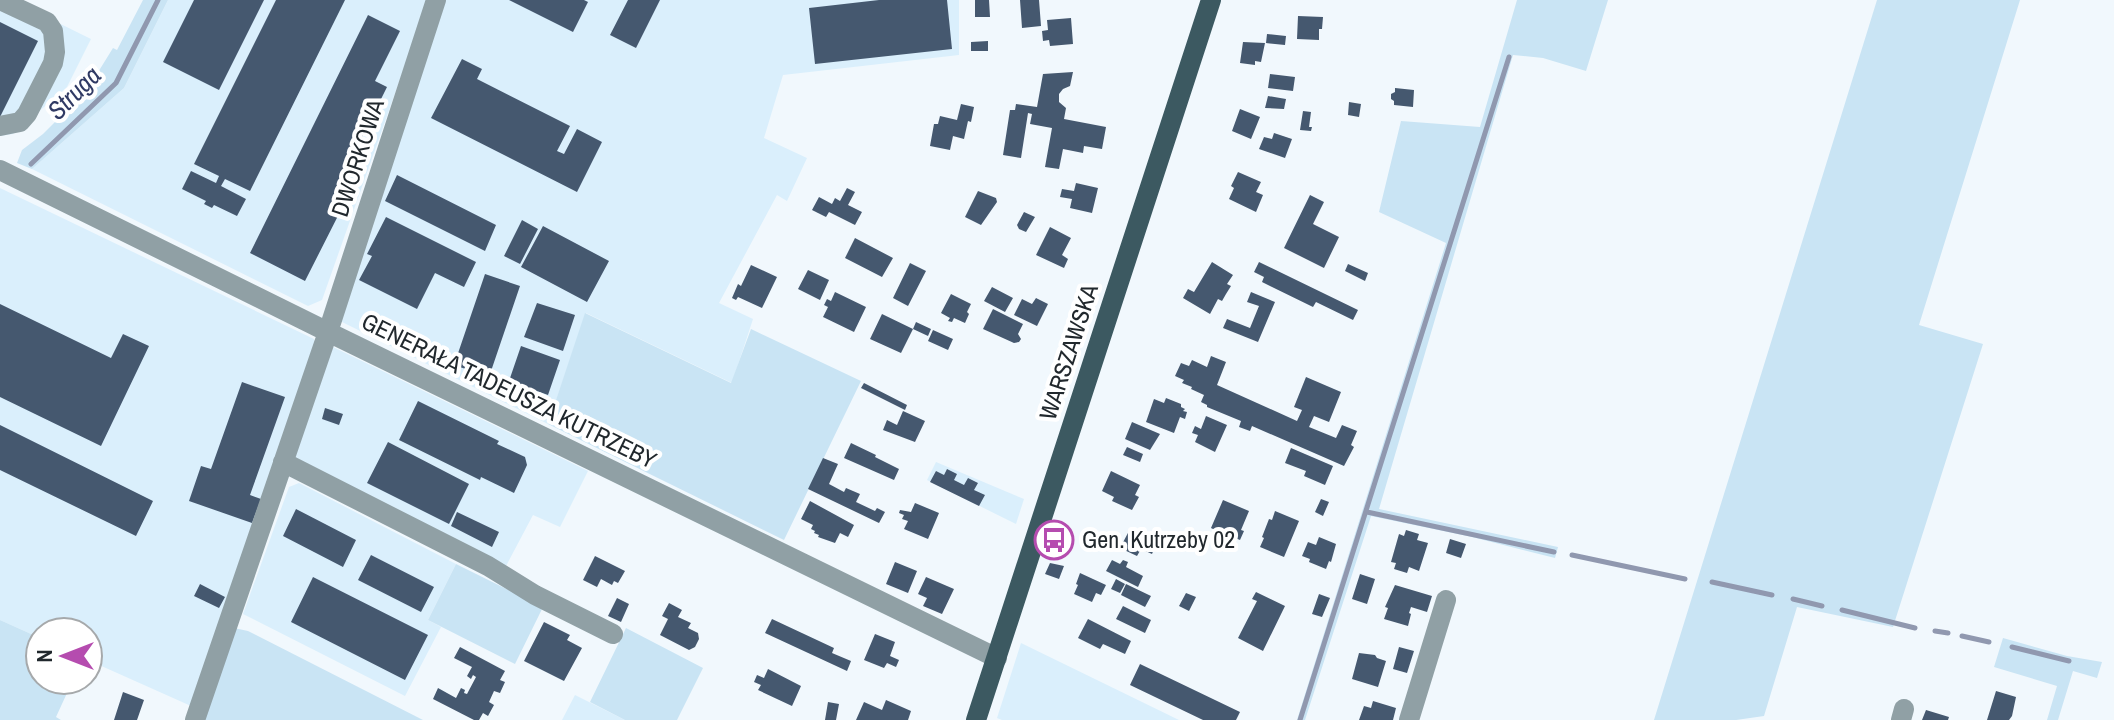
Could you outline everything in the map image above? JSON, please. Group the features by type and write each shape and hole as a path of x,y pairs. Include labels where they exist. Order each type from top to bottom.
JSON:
{"main road":[{"name":"WARSZAWSKA","path":"976,720 1211,0"}],"street":[{"path":"0,0 47,22 53,31 55,52 53,63 27,114 20,122 0,126"},
{"name":"DWORKOWA","path":"195,720 328,332 436,0"},
{"name":"GENERAŁA TADEUSZA KUTRZEBY","path":"0,170 997,658"},
{"path":"283,462 488,566 535,595 613,634"},
{"path":"1409,720 1446,600"}],"shaded area":[{"path":"0,0 12,0 91,39 67,87 13,134 0,136"},
{"path":"143,0 168,0 124,88 32,169 17,163 22,150 43,134 87,90 113,48 117,50"},
{"path":"168,0 428,0 322,300 308,306 32,169 124,88"},
{"path":"445,0 959,0 959,55 783,75 764,138 807,158 787,201 777,195 719,303 753,319 732,383 586,313 548,424 338,320"},
{"path":"1517,0 1608,0 1586,71 1543,58 1513,55 1379,509 1558,547 1555,558 1371,516 1305,720 1297,720 1446,243 1379,212 1401,121 1480,127"},
{"path":"1877,0 2020,0 1919,325 1983,344 1893,627 1797,607 1764,716 1736,720 1654,720"},
{"path":"0,188 314,339 317,349 191,706 104,667 104,616 24,616 24,631 0,620"},
{"path":"585,313 731,383 751,329 861,381 784,540 548,424"},
{"path":"333,347 588,471 560,527 533,515 506,566 294,458"},
{"path":"936,462 1024,499 1016,524 927,480"},
{"path":"299,483 456,564 428,620 441,627 405,696 243,614 289,487"},
{"path":"456,564 543,607 515,664 428,620"},
{"path":"0,620 24,631 24,696 66,696 56,717 61,720 0,720"},
{"path":"234,628 248,631 423,720 203,720"},
{"path":"626,628 703,668 677,720 625,720 590,702"},
{"path":"2003,638 2067,656 2102,662 2097,678 2073,671 2058,720 2047,720 2057,686 1994,667"},
{"path":"1021,643 1179,720 997,718"},
{"path":"575,695 625,720 562,720"}],"building":[{"path":"194,0 264,0 219,90 163,62"},
{"path":"276,0 345,0 250,191 225,179 221,186 246,199 237,216 214,205 212,208 204,204 206,201 182,189 191,171 216,183 219,176 194,164"},
{"path":"509,0 584,0 588,2 573,32"},
{"path":"628,0 660,0 636,48 610,35"},
{"path":"879,0 947,0 952,49 815,64 809,8"},
{"path":"975,0 989,0 990,17 975,17"},
{"path":"1020,0 1039,0 1041,26 1022,28"},
{"path":"368,15 400,31 375,81 387,87 333,196 345,202 305,281 250,253"},
{"path":"1298,16 1323,17 1319,40 1297,39"},
{"path":"1071,18 1073,44 1050,46 1049,40 1043,41 1042,31 1048,30 1047,20"},
{"path":"0,22 38,41 0,117"},
{"path":"1267,34 1286,36 1285,45 1266,43"},
{"path":"988,41 988,51 971,51 971,42"},
{"path":"1243,42 1265,43 1261,62 1255,61 1255,65 1240,63"},
{"path":"462,59 482,69 477,79 570,126 557,151 564,154 577,129 602,142 577,192 431,118"},
{"path":"1073,72 1070,86 1059,94 1059,102 1066,108 1064,119 1106,127 1102,149 1084,146 1083,153 1063,149 1059,169 1045,167 1052,128 1030,124 1032,114 1028,113 1021,158 1003,155 1010,110 1015,110 1016,104 1037,107 1043,74"},
{"path":"1270,74 1295,77 1293,91 1268,88"},
{"path":"1395,88 1414,90 1413,107 1394,105 1391,94"},
{"path":"1268,96 1286,99 1284,109 1265,108"},
{"path":"1349,102 1361,104 1359,117 1348,115"},
{"path":"961,104 974,107 964,139 953,136 950,150 930,146 934,124 938,124 940,116 957,120"},
{"path":"1240,109 1260,117 1251,139 1232,131"},
{"path":"1303,111 1311,112 1311,131 1300,130"},
{"path":"1274,133 1292,139 1285,158 1259,149 1264,137 1272,139"},
{"path":"1238,172 1261,182 1256,192 1263,195 1256,212 1229,199"},
{"path":"397,175 496,225 485,251 385,201"},
{"path":"1076,183 1098,188 1092,213 1070,208 1072,199 1060,197 1062,189 1074,191"},
{"path":"847,188 855,192 848,205 862,212 855,225 829,212 826,217 812,210 819,197 832,204 835,198 840,201"},
{"path":"978,191 996,198 997,202 981,225 965,217"},
{"path":"1310,195 1324,202 1313,224 1339,237 1324,268 1284,248"},
{"path":"1024,212 1035,217 1026,232 1017,225"},
{"path":"386,217 476,262 464,287 435,273 417,309 359,280 372,256 367,254"},
{"path":"522,220 538,229 520,264 504,256"},
{"path":"543,226 609,261 587,302 521,267"},
{"path":"1050,227 1071,238 1062,255 1068,259 1064,268 1036,255"},
{"path":"855,238 893,258 882,277 845,258"},
{"path":"1212,262 1233,275 1227,284 1231,286 1222,301 1218,299 1210,314 1183,298 1188,289 1194,292"},
{"path":"1259,262 1358,310 1353,320 1316,302 1313,307 1262,282 1264,277 1254,272"},
{"path":"910,263 926,271 908,306 893,298"},
{"path":"1348,264 1368,273 1365,281 1345,271"},
{"path":"751,265 777,277 762,308 738,297 736,300 732,298"},
{"path":"808,270 829,280 820,300 798,289"},
{"path":"485,274 520,286 489,377 454,365"},
{"path":"992,287 1013,298 1005,312 984,301"},
{"path":"835,292 866,307 854,332 823,317 828,307 824,305 827,299 831,301"},
{"path":"1251,292 1275,302 1258,342 1223,328 1227,319 1250,328 1259,306 1247,302"},
{"path":"951,294 971,304 965,323 954,318 952,322 948,321 950,318 941,313"},
{"path":"1036,298 1048,304 1037,326 1014,315 1022,299 1032,304"},
{"path":"537,303 575,315 563,351 524,337"},
{"path":"0,304 111,358 123,334 149,346 101,446 0,397"},
{"path":"993,309 1023,324 1018,334 1019,342 1014,343 983,329"},
{"path":"882,314 913,329 901,353 870,339"},
{"path":"916,322 931,329 928,336 913,329"},
{"path":"933,330 953,339 948,350 928,341"},
{"path":"521,346 560,360 548,395 509,381"},
{"path":"1211,356 1226,362 1217,385 1297,421 1302,410 1294,407 1306,377 1341,392 1329,422 1314,416 1309,427 1336,438 1342,425 1357,431 1351,445 1354,447 1344,466 1252,426 1250,431 1239,427 1241,421 1207,407 1201,402 1204,395 1175,376 1181,363 1189,366 1192,360 1207,367"},
{"path":"242,382 285,397 250,495 261,499 252,523 189,501 201,466 211,469"},
{"path":"864,383 907,405 905,410 861,388"},
{"path":"1166,398 1181,404 1185,409 1183,411 1187,412 1185,419 1180,417 1174,433 1146,422 1154,399 1164,403"},
{"path":"418,401 525,457 527,465 514,493 481,477 480,480 399,440"},
{"path":"325,408 343,414 339,425 322,419"},
{"path":"903,411 925,421 915,442 883,430 887,420 897,425"},
{"path":"1206,416 1227,425 1215,452 1195,442 1198,435 1192,433 1195,426 1201,429"},
{"path":"1132,422 1160,434 1150,450 1125,439"},
{"path":"0,425 153,501 136,536 0,470"},
{"path":"388,442 469,484 449,524 367,483"},
{"path":"851,443 899,469 894,480 844,458"},
{"path":"1127,447 1143,454 1140,462 1123,455"},
{"path":"1291,448 1333,466 1325,485 1304,476 1306,471 1285,463"},
{"path":"823,458 838,464 829,484 844,492 846,488 860,494 856,502 885,512 879,523 808,489"},
{"path":"947,469 957,474 954,480 964,485 968,478 978,483 974,490 985,495 979,506 930,482 936,471 944,475"},
{"path":"1111,471 1140,485 1135,495 1139,497 1132,510 1112,501 1114,497 1102,491"},
{"path":"1321,499 1329,502 1323,516 1315,512"},
{"path":"1223,500 1249,511 1240,540 1220,535 1211,528"},
{"path":"810,501 854,525 848,537 840,533 835,543 818,537 811,529 813,525 801,519"},
{"path":"915,503 939,513 928,539 904,529 908,521 902,519 904,515 899,513 900,510 911,512"},
{"path":"296,509 356,540 343,567 283,536"},
{"path":"1275,511 1299,521 1284,557 1260,547 1269,519 1272,520"},
{"path":"457,512 499,532 492,547 451,526"},
{"path":"1406,530 1419,534 1417,540 1428,543 1419,571 1409,567 1407,573 1394,569 1396,563 1391,562 1399,534 1404,536"},
{"path":"1129,531 1156,544 1152,554 1141,549 1137,556 1120,548"},
{"path":"1319,537 1336,544 1326,569 1302,556 1308,542 1316,545"},
{"path":"1450,539 1466,544 1461,558 1446,553"},
{"path":"371,555 434,587 421,612 358,580"},
{"path":"595,556 625,571 618,583 614,581 612,585 601,579 597,587 583,580"},
{"path":"1112,560 1120,564 1123,560 1128,562 1126,567 1143,576 1138,587 1106,571"},
{"path":"895,562 917,571 908,593 886,584"},
{"path":"1050,563 1064,566 1059,579 1045,574"},
{"path":"1080,573 1106,585 1101,595 1096,593 1092,602 1074,594"},
{"path":"1360,574 1375,579 1367,604 1352,599"},
{"path":"313,577 428,635 405,680 291,622"},
{"path":"926,577 954,589 942,614 923,606 927,598 918,594"},
{"path":"1116,579 1125,584 1120,593 1111,589"},
{"path":"200,584 225,597 219,608 194,596"},
{"path":"1126,584 1151,596 1145,607 1121,595"},
{"path":"1395,585 1432,596 1427,612 1411,607 1408,626 1384,619 1388,608 1385,607"},
{"path":"1256,592 1285,606 1263,651 1238,638 1257,601 1252,599"},
{"path":"1186,593 1196,597 1189,611 1179,606"},
{"path":"1319,594 1330,598 1322,617 1312,614"},
{"path":"617,598 629,604 621,622 608,616"},
{"path":"669,603 682,610 678,617 691,623 688,628 698,633 695,647 689,650 660,635 668,619 662,616"},
{"path":"1123,606 1151,620 1145,633 1116,619"},
{"path":"772,619 834,648 832,653 851,661 847,671 765,633"},
{"path":"1088,619 1131,641 1125,654 1103,644 1100,649 1078,638"},
{"path":"544,622 570,635 567,640 582,648 564,681 524,661"},
{"path":"875,634 895,642 890,656 899,660 896,667 887,663 884,668 864,660"},
{"path":"460,647 505,671 500,680 505,682 500,693 494,691 489,702 494,705 488,716 483,713 479,720 433,699 438,688 456,698 461,688 467,694 476,677 473,675 471,679 467,676 472,667 454,658"},
{"path":"1399,647 1414,651 1407,673 1393,669"},
{"path":"1359,653 1375,655 1386,661 1378,687 1352,679"},
{"path":"1140,664 1240,712 1236,720 1203,720 1130,685"},
{"path":"768,669 801,686 792,706 758,690 761,685 754,682 757,675 764,678"},
{"path":"1996,691 2016,697 2009,720 1987,720"},
{"path":"123,692 144,700 137,720 114,720"},
{"path":"886,700 911,711 908,720 856,720 864,702 882,710"},
{"path":"1373,701 1396,708 1393,720 1359,720 1364,706 1371,708"},
{"path":"828,702 839,704 836,720 825,720"},
{"path":"1926,710 1949,717 1948,720 1922,720"}],"waterway":[{"name":"Struga","path":"31,164 116,83 158,0"},
{"path":"1300,720 1509,57"},
{"path":"1367,512 1554,552"},
{"path":"1572,555 1685,579"},
{"path":"1712,582 1772,595"},
{"path":"1793,599 1822,606"},
{"path":"1842,610 1915,628"},
{"path":"1935,631 1948,633"},
{"path":"1962,636 1989,642"},
{"path":"2012,647 2069,661"}],"place":[{"name":"Gen. Kutrzeby 02","path":"1054,540"}]}
